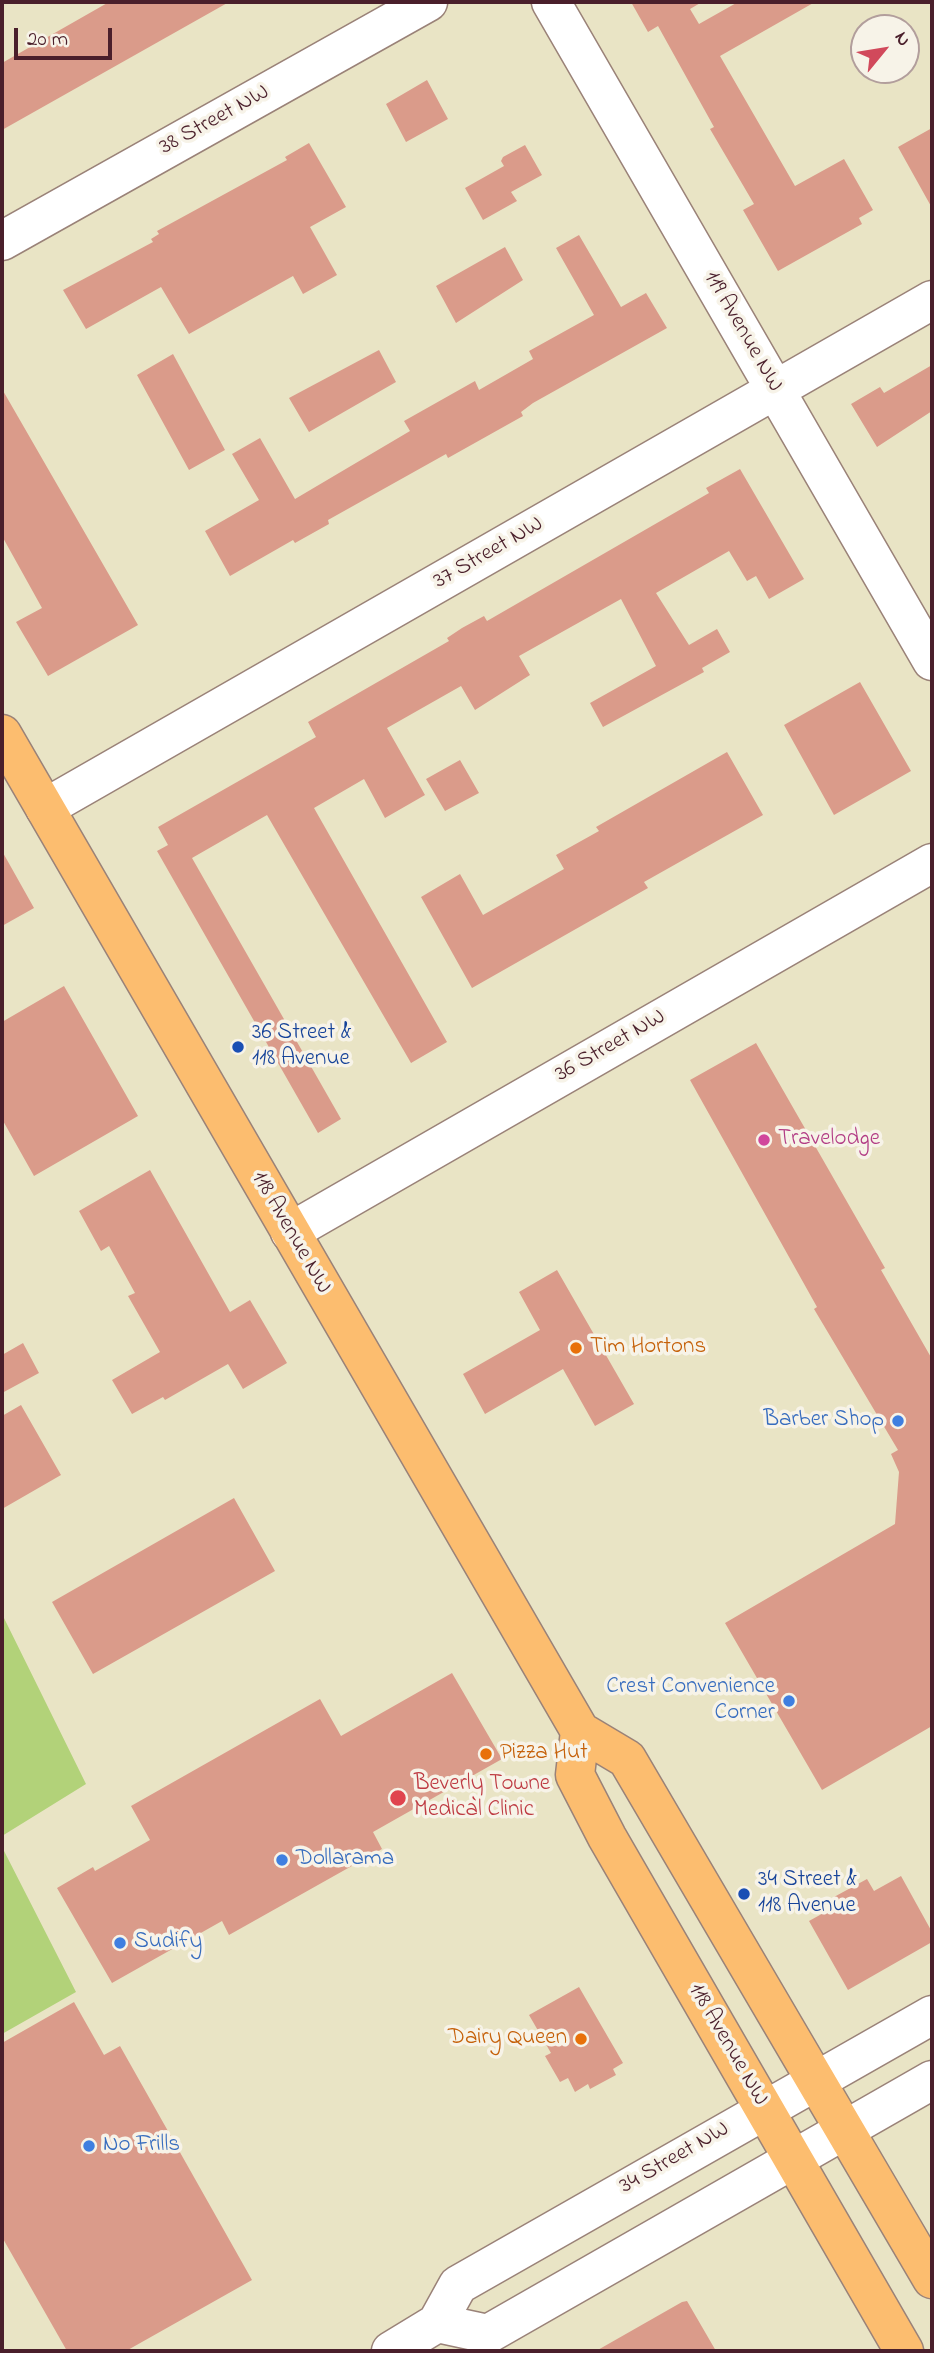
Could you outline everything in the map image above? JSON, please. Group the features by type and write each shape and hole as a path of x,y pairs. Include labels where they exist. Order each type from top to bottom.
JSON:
{"main road":[{"name":"118 Avenue NW","path":"2,734 580,1731 627,1759 932,2279"},
{"name":"118 Avenue NW","path":"580,1731 575,1775 614,1849 904,2351"}],"street":[{"name":"38 Street NW","path":"2,241 428,2"},
{"name":"119 Avenue NW","path":"551,2 932,662"},
{"name":"37 Street NW","path":"45,808 932,300"},
{"name":"36 Street NW","path":"290,1232 932,863"},
{"name":"34 Street NW","path":"391,2351 437,2323 458,2285 764,2108 932,2015"},
{"path":"437,2323 488,2334 932,2080"}],"green space":[{"path":"2,1614 86,1784 2,1836"},
{"path":"2,1847 76,1992 2,2034"}],"building":[{"path":"109,2 229,2 2,130 2,63"},
{"path":"631,2 702,2 690,9 699,24 738,2 815,2 720,56 795,186 844,159 873,210 859,218 862,224 778,271 743,210 754,204 710,129 714,127 658,26 648,32"},
{"path":"427,80 448,119 406,142 386,104"},
{"path":"932,128 932,208 898,147"},
{"path":"309,143 346,207 310,227 337,275 303,294 293,276 189,334 161,287 86,329 63,290 153,242 151,239 159,234 157,231 287,160 285,157"},
{"path":"525,145 542,175 511,192 517,201 483,220 465,188 504,166 501,161 503,157"},
{"path":"579,235 621,307 646,293 667,328 533,403 521,412 523,416 448,458 446,454 328,520 329,524 295,543 293,540 230,576 205,531 259,500 232,454 260,438 295,499 410,431 404,421 475,381 479,390 533,359 529,351 594,315 556,248"},
{"path":"505,247 523,280 456,323 436,286"},
{"path":"379,350 396,382 309,432 289,398"},
{"path":"173,354 225,450 189,470 137,375"},
{"path":"932,365 932,411 877,447 851,404 880,387 884,393"},
{"path":"2,389 138,625 48,676 16,622 42,608 2,536"},
{"path":"740,469 804,579 769,599 756,576 747,581 729,551 656,593 689,645 717,629 730,652 702,668 704,672 603,727 590,703 656,666 621,599 519,656 530,675 475,710 461,686 387,728 425,795 385,818 364,779 314,808 447,1042 411,1063 267,815 192,858 341,1119 318,1133 157,851 168,845 158,827 316,737 308,722 449,641 447,638 462,628 484,616 487,621 709,493 706,488"},
{"path":"860,682 911,771 834,815 784,725"},
{"path":"727,752 763,815 644,882 648,888 472,988 421,897 460,874 483,915 564,869 556,855 599,831 596,827"},
{"path":"460,760 479,793 445,811 426,779"},
{"path":"2,851 34,908 2,926"},
{"path":"64,986 138,1116 34,1176 2,1119 2,1022"},
{"path":"756,1043 885,1268 881,1270 932,1359 932,1726 822,1790 725,1623 895,1524 899,1472 891,1454 898,1450 814,1309 817,1307 690,1080"},
{"path":"150,1170 230,1312 250,1300 287,1363 243,1389 228,1364 165,1400 163,1397 132,1414 112,1380 160,1352 128,1296 135,1293 109,1246 101,1251 79,1211"},
{"name":"Tim Hortons","path":"557,1270 634,1404 595,1426 563,1369 485,1414 463,1374 540,1330 519,1292"},
{"path":"23,1343 39,1373 2,1393 2,1355"},
{"path":"21,1405 61,1475 2,1509 2,1416"},
{"path":"234,1498 275,1571 93,1674 52,1602"},
{"path":"452,1673 502,1759 373,1832 382,1849 229,1935 222,1921 112,1983 57,1888 93,1867 95,1871 150,1840 131,1806 320,1699 341,1736"},
{"path":"901,1876 932,1932 932,1942 848,1990 809,1921 838,1905 834,1897 867,1879 874,1891"},
{"name":"Dairy Queen","path":"579,1987 623,2063 613,2069 616,2075 590,2089 588,2084 575,2092 568,2078 560,2082 545,2056 551,2053 529,2015"},
{"name":"No Frills","path":"74,2002 104,2055 120,2046 252,2280 126,2351 67,2351 2,2237 2,2043"},
{"path":"687,2301 716,2351 596,2351 682,2302"}],"place":[{"name":"36 Street & 118 Avenue","path":"238,1047"},
{"name":"Travelodge","path":"764,1140"},
{"name":"Tim Hortons","path":"576,1348"},
{"name":"Barber Shop","path":"898,1421"},
{"name":"Crest Convenience Corner","path":"789,1701"},
{"name":"Pizza Hut","path":"486,1754"},
{"name":"Beverly Towne Medical Clinic","path":"398,1798"},
{"name":"Dollarama","path":"282,1860"},
{"name":"34 Street & 118 Avenue","path":"744,1894"},
{"name":"Sudify","path":"120,1943"},
{"name":"Dairy Queen","path":"581,2039"},
{"name":"No Frills","path":"89,2146"}]}
